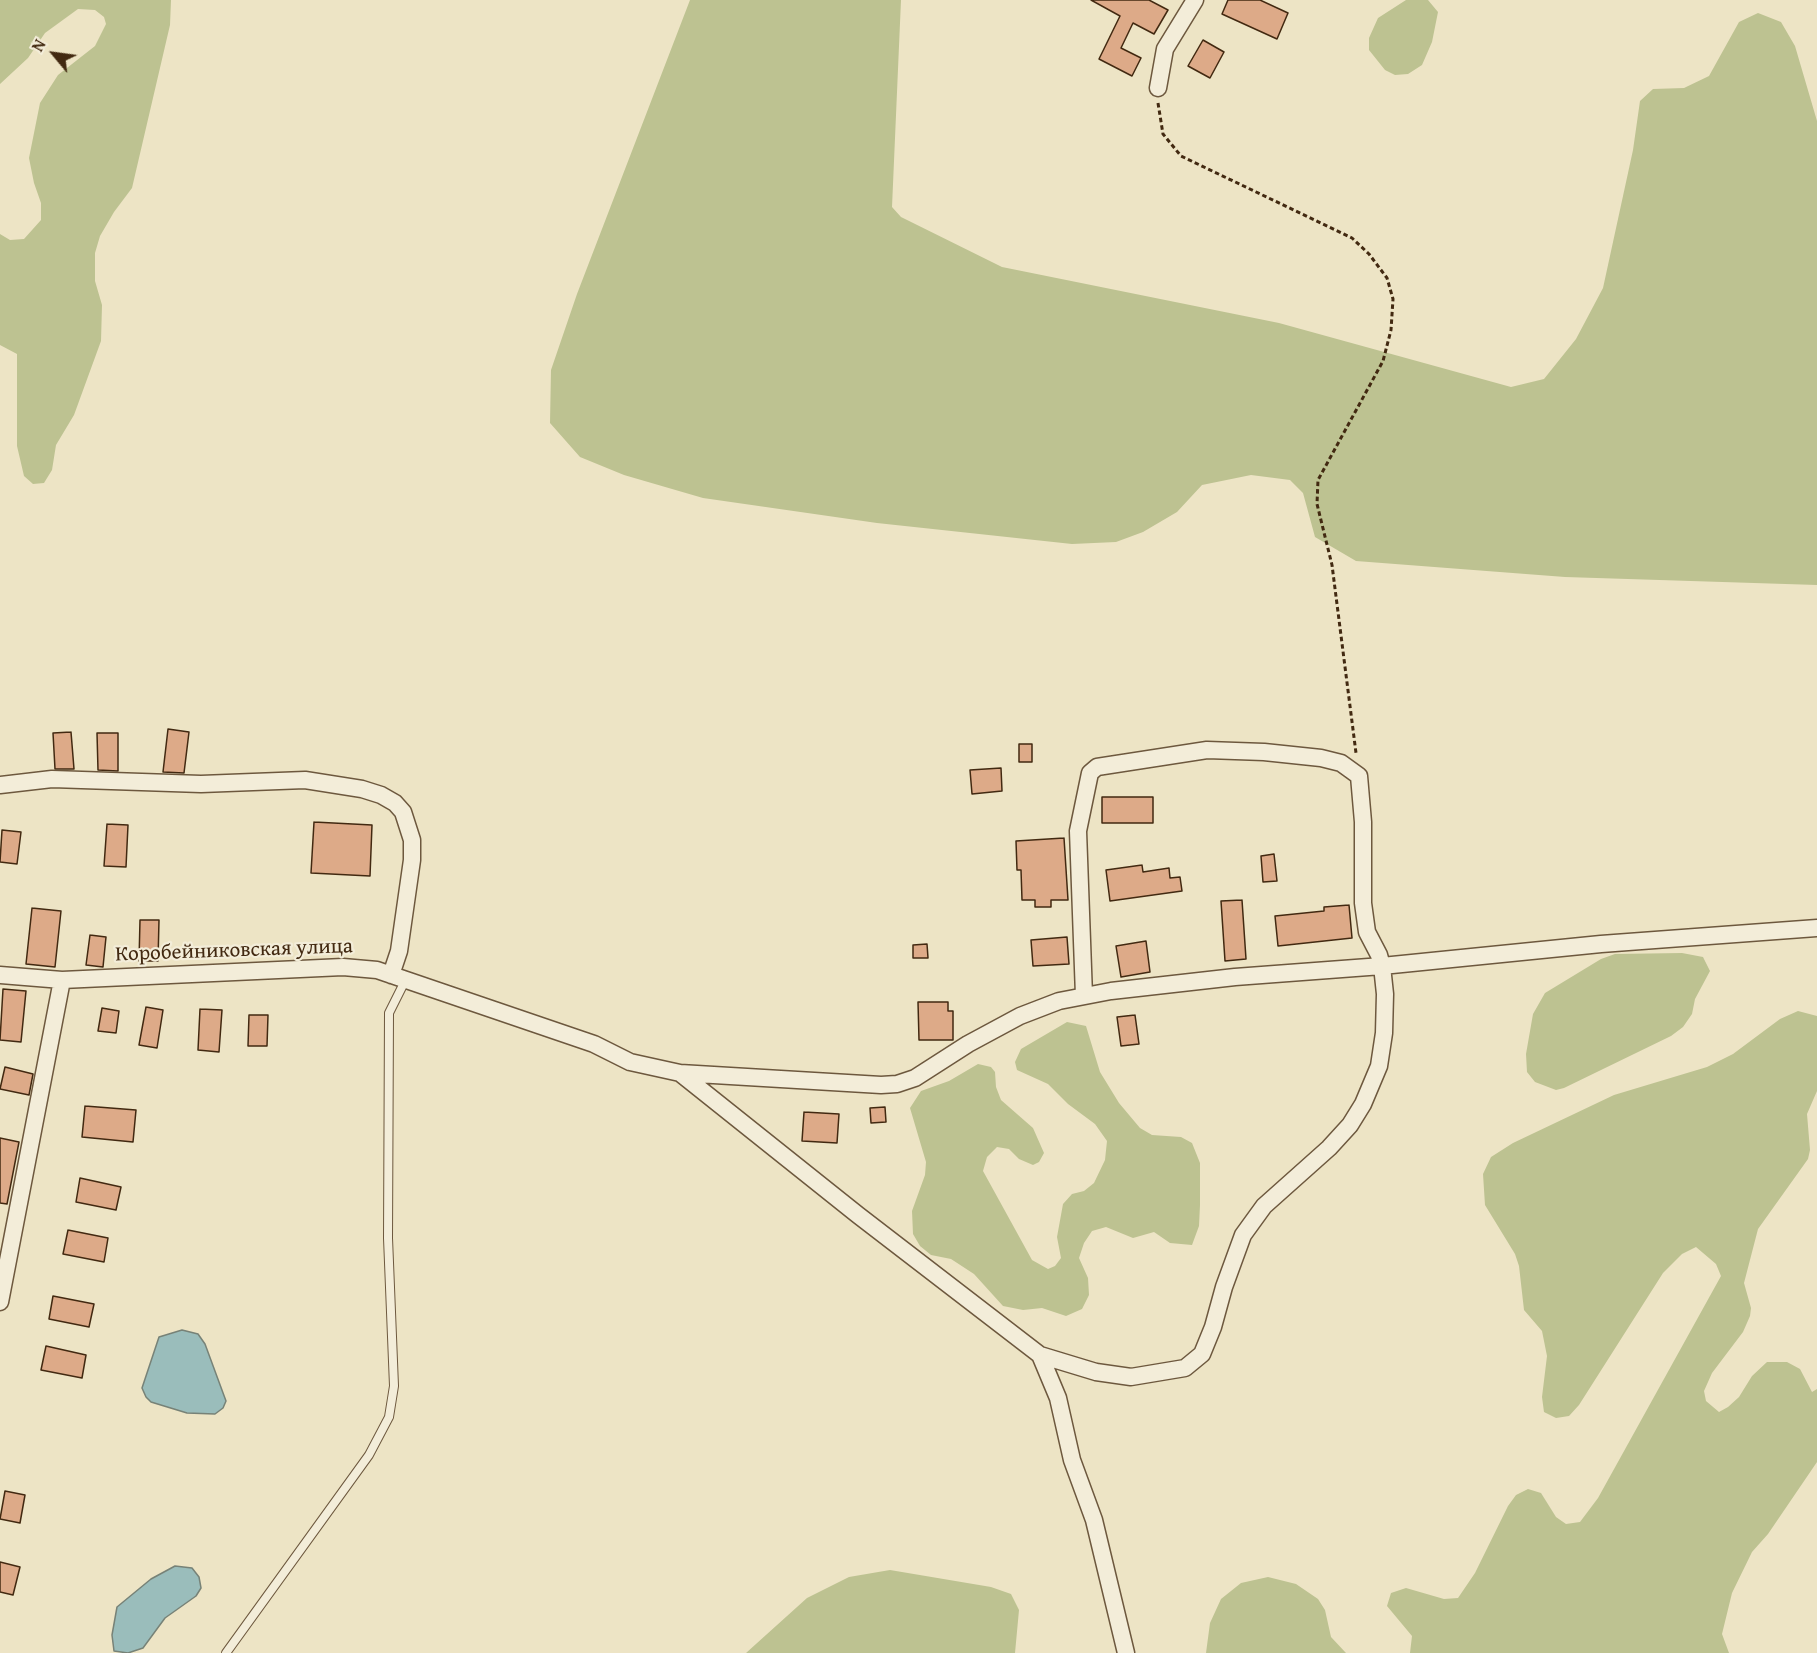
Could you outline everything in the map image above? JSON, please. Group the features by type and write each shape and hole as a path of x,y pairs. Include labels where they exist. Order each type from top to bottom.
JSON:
{"street":[{"path":"1158,88 1165,49 1195,0"},
{"path":"680,1073 858,1215 1041,1355 1096,1372 1131,1377 1185,1368 1202,1354 1213,1327 1242,1235 1264,1206 1343,1133 1373,1085 1379,1066 1384,1033 1382,966 1367,932 1363,903 1364,822 1359,776 1341,764 1321,758 1264,752 1207,750 1097,767 1090,773 1083,794 1078,831 1084,996"},
{"path":"0,785 52,779 201,784 294,780 362,789 381,795 395,803 403,812 412,840 412,860 399,951 398,977"},
{"name":"Коробейниковская улица","path":"0,975 62,980 343,967 398,977 594,1044 630,1062 680,1073 780,1081 897,1084 923,1074 968,1044 1020,1016 1059,1001 1084,996 1235,977 1382,966 1601,944 1817,928"},
{"path":"0,1302 62,980"},
{"path":"1041,1355 1058,1398 1072,1460 1094,1520 1126,1653"}],"lane":[{"path":"226,1653 369,1455 388,1417 394,1386 388,1238 389,1013 398,977"}],"path":[{"path":"1158,88 1159,122 1162,134 1181,156 1352,238 1370,254 1387,278 1393,299 1391,330 1383,361 1318,480 1317,504 1332,565 1359,776"}],"green space":[{"path":"0,0 171,0 170,25 132,188 100,236 95,253 95,281 102,305 101,341 74,415 56,445 52,470 44,483 33,484 24,476 17,446 17,354 0,345 0,234 10,240 24,239 41,220 41,203 29,158 40,103 58,75 95,46 106,24 104,17 95,10 78,9 45,33 28,58 0,84"},
{"path":"690,0 901,0 892,207 901,217 1002,267 1279,323 1511,387 1544,379 1576,339 1603,288 1633,150 1640,101 1653,89 1684,88 1709,76 1739,22 1758,13 1781,22 1795,46 1817,121 1817,585 1565,577 1356,561 1315,537 1303,493 1290,480 1251,475 1202,485 1177,512 1143,532 1116,542 1072,544 877,523 703,498 624,475 580,457 550,423 551,370 577,294"},
{"path":"1406,0 1428,0 1438,12 1432,42 1422,65 1408,74 1395,75 1385,70 1369,50 1369,38 1378,18"},
{"path":"1682,953 1703,957 1710,971 1695,999 1692,1014 1683,1027 1671,1036 1564,1088 1556,1090 1535,1082 1527,1072 1526,1054 1533,1014 1545,993 1601,959 1615,954"},
{"path":"1798,1011 1817,1016 1817,1091 1807,1114 1810,1150 1808,1159 1758,1229 1744,1283 1751,1308 1750,1316 1743,1332 1712,1373 1704,1391 1706,1401 1719,1412 1739,1397 1752,1376 1767,1362 1787,1362 1800,1369 1812,1392 1817,1389 1817,1462 1768,1534 1752,1552 1732,1593 1722,1634 1729,1653 1410,1653 1412,1636 1387,1606 1391,1593 1406,1588 1444,1599 1458,1598 1475,1573 1508,1506 1516,1495 1528,1489 1541,1493 1556,1517 1566,1524 1580,1522 1598,1498 1721,1276 1716,1264 1696,1247 1682,1254 1663,1273 1579,1405 1569,1416 1556,1418 1544,1412 1542,1397 1547,1356 1542,1331 1524,1310 1519,1266 1515,1254 1485,1205 1483,1174 1491,1157 1513,1143 1614,1095 1707,1067 1733,1054 1780,1019"},
{"path":"1067,1022 1086,1026 1100,1072 1119,1103 1140,1128 1152,1135 1181,1137 1192,1143 1200,1163 1200,1205 1199,1226 1192,1245 1170,1243 1154,1232 1133,1238 1106,1227 1092,1231 1084,1243 1079,1258 1088,1278 1089,1295 1082,1309 1066,1316 1042,1308 1023,1310 1003,1306 974,1274 951,1259 931,1255 920,1246 913,1234 912,1211 925,1175 926,1162 910,1108 921,1091 949,1081 978,1064 991,1067 995,1072 996,1087 1001,1100 1033,1128 1044,1153 1039,1162 1033,1165 1019,1159 1009,1149 997,1147 987,1157 983,1171 1032,1260 1048,1269 1055,1266 1061,1258 1057,1237 1063,1204 1072,1194 1084,1191 1094,1183 1105,1160 1107,1141 1095,1124 1068,1104 1048,1084 1017,1070 1015,1062 1021,1049"},
{"path":"890,1570 991,1587 1011,1594 1019,1610 1015,1653 746,1653 807,1598 849,1577"},
{"path":"1268,1577 1296,1584 1318,1599 1325,1610 1331,1637 1346,1653 1206,1653 1210,1623 1221,1599 1241,1583"}],"water":[{"path":"182,1330 198,1334 205,1344 226,1401 223,1408 215,1414 187,1413 151,1402 142,1388 159,1337"},
{"path":"175,1566 192,1568 199,1577 201,1588 196,1596 165,1618 143,1648 128,1653 114,1651 112,1635 117,1607 151,1579"}],"building":[{"path":"1091,0 1149,0 1168,10 1154,34 1133,23 1121,48 1141,58 1132,76 1099,59 1120,16"},
{"path":"1228,0 1260,0 1288,13 1277,39 1222,14"},
{"path":"1203,40 1224,52 1210,78 1188,66"},
{"path":"168,729 189,732 184,773 163,772"},
{"path":"71,732 74,769 55,769 53,733"},
{"path":"97,733 118,733 118,771 98,770"},
{"path":"1019,744 1032,744 1032,762 1019,762"},
{"path":"1001,768 1002,791 972,794 970,770"},
{"path":"1102,797 1153,797 1153,823 1102,823"},
{"path":"314,822 372,825 370,876 311,873"},
{"path":"107,824 128,825 126,867 104,866"},
{"path":"2,830 21,832 17,864 0,862"},
{"path":"1064,838 1068,900 1051,900 1051,907 1035,907 1035,900 1022,900 1021,870 1017,870 1016,841"},
{"path":"1274,854 1277,881 1263,882 1261,856"},
{"path":"1142,865 1143,872 1169,868 1170,878 1180,877 1182,891 1110,901 1106,870"},
{"path":"1242,900 1246,959 1225,961 1221,901"},
{"path":"1349,905 1352,938 1278,946 1275,916 1324,911 1324,907"},
{"path":"32,908 61,911 55,967 26,964"},
{"path":"140,920 159,920 158,961 139,961"},
{"path":"90,935 106,937 103,967 86,965"},
{"path":"1067,937 1069,964 1033,966 1031,940"},
{"path":"1146,941 1150,972 1121,977 1116,946"},
{"path":"927,944 928,958 913,958 913,945"},
{"path":"3,989 26,991 21,1042 0,1040"},
{"path":"918,1002 948,1002 948,1011 953,1011 953,1040 919,1040"},
{"path":"146,1007 163,1010 157,1048 139,1045"},
{"path":"102,1008 119,1011 116,1033 98,1031"},
{"path":"200,1009 222,1010 219,1052 198,1050"},
{"path":"249,1015 268,1015 267,1046 248,1046"},
{"path":"1135,1015 1139,1044 1121,1046 1117,1017"},
{"path":"5,1067 33,1074 29,1095 0,1089"},
{"path":"85,1106 136,1110 133,1142 82,1137"},
{"path":"885,1107 886,1122 871,1123 870,1108"},
{"path":"804,1112 839,1114 837,1143 802,1141"},
{"path":"0,1138 19,1142 7,1204 0,1203"},
{"path":"80,1178 121,1187 116,1210 76,1202"},
{"path":"68,1230 108,1238 104,1262 63,1254"},
{"path":"53,1296 94,1304 89,1327 49,1319"},
{"path":"46,1346 86,1355 82,1378 41,1370"},
{"path":"5,1491 25,1495 20,1523 0,1519"},
{"path":"0,1562 20,1567 13,1595 0,1592"}]}
